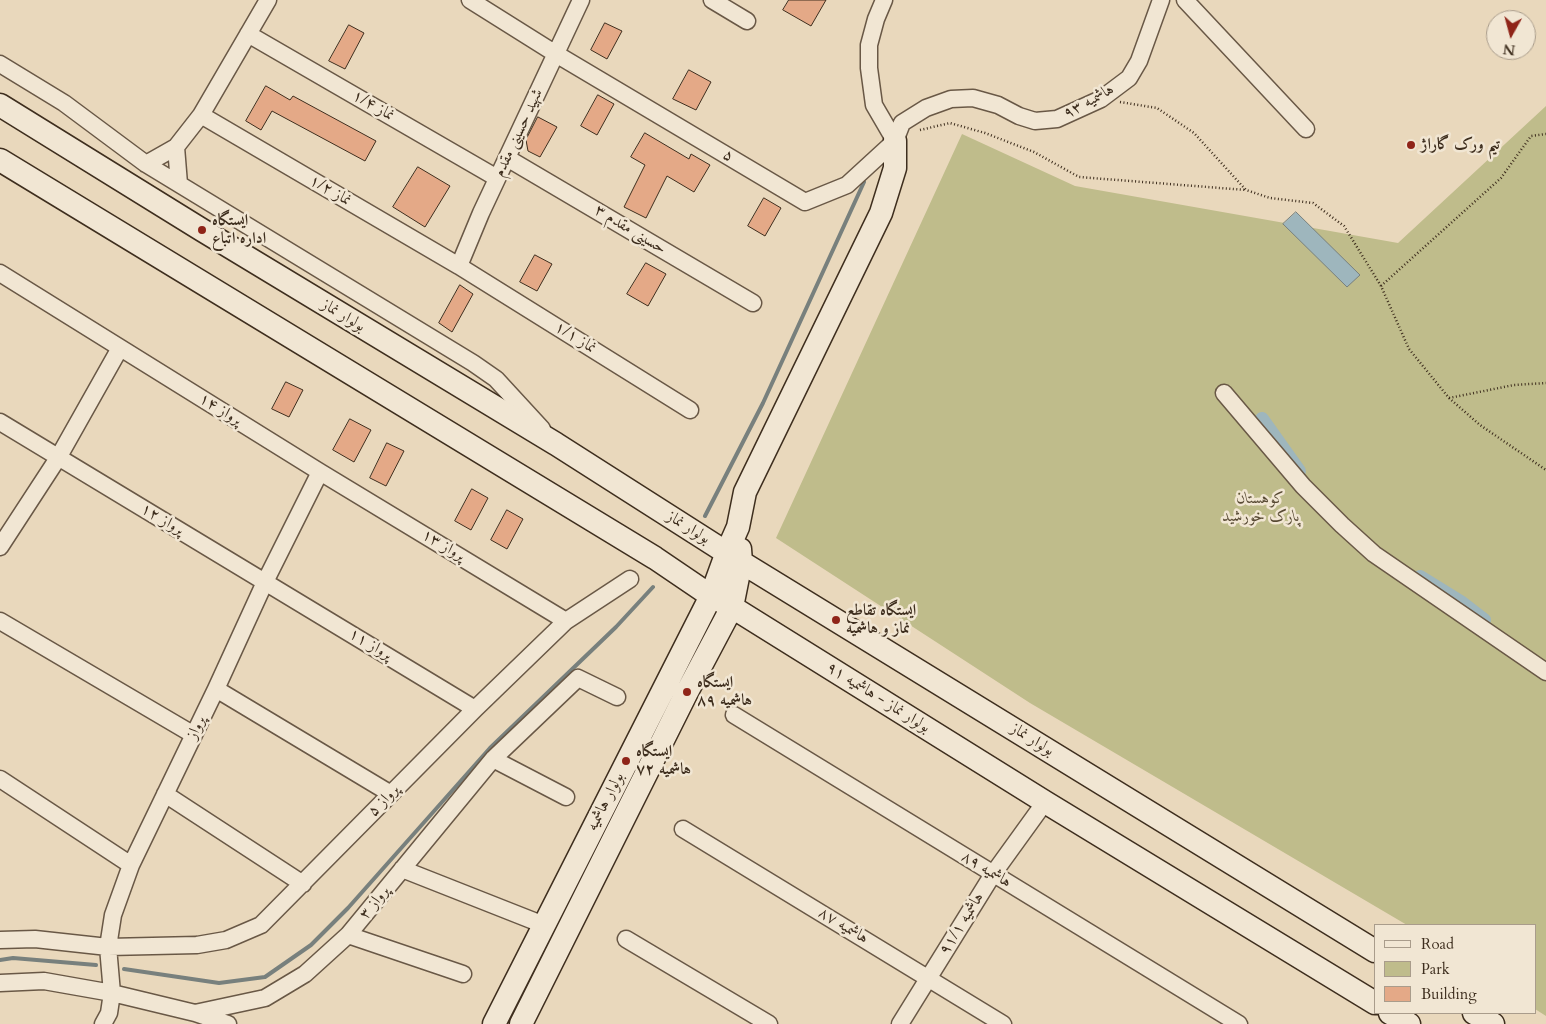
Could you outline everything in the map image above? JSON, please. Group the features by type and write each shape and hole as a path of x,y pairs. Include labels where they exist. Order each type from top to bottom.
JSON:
{"main road":[{"name":"بولوار نماز","path":"0,105 202,230 556,444 734,557 1374,950"},
{"path":"734,557 745,492 881,213 895,168 898,132"},
{"path":"0,160 655,558 711,596"},
{"name":"بولوار هاشمیه","path":"494,1024 711,596 734,557"},
{"name":"بولوار هاشمیه","path":"521,1024 687,692 732,607 734,557"},
{"name":"بولوار نماز - هاشمیه ۹۱","path":"711,596 732,607 1045,802"},
{"path":"1045,802 1374,1002"},
{"path":"1392,1014 1409,1024"},
{"path":"1476,1014 1493,1024"}],"street":[{"path":"146,164 176,147 201,115 268,0"},
{"path":"470,0 556,54"},
{"name":"شهید حسینی مقدم","path":"459,266 497,178 581,0"},
{"path":"712,0 747,21"},
{"path":"884,0 876,19 869,45 869,68 874,105 898,132"},
{"name":"هاشمیه ۹۳","path":"898,132 926,108 950,99 973,98 998,105 1019,116 1035,121 1057,119 1101,99 1129,78 1139,61 1161,0"},
{"path":"1185,0 1306,129"},
{"name":"نماز ۱/۴","path":"248,34 497,178"},
{"name":"۵","path":"556,54 806,202 847,185 898,132"},
{"path":"0,64 64,102 146,164 480,368 506,389 556,444"},
{"name":"نماز ۱/۲","path":"201,115 459,266"},
{"path":"176,147 179,184"},
{"name":"حسینی مقدم ۳","path":"507,158 753,303"},
{"name":"نماز ۱/۱","path":"459,266 690,410"},
{"name":"پرواز ۱۴","path":"0,273 320,472"},
{"path":"0,547 58,458 120,348"},
{"path":"1224,393 1303,486 1374,554 1546,672"},
{"name":"پرواز ۱۲","path":"0,422 265,582"},
{"name":"پرواز","path":"102,1024 109,1013 112,993 108,947 113,915 131,865 216,689 265,582 320,472"},
{"name":"پرواز ۱۳","path":"320,472 566,621"},
{"name":"پرواز ۵","path":"0,940 35,940 108,947 197,945 226,940 261,925 475,709 566,621 630,579"},
{"name":"پرواز ۱۱","path":"265,582 475,709"},
{"path":"0,621 194,735"},
{"name":"پرواز ۳","path":"0,983 44,982 112,993 195,1013 265,998 305,974 348,935 493,759 578,678 617,697"},
{"path":"216,689 391,794"},
{"name":"هاشمیه ۸۹","path":"734,716 1239,1024"},
{"path":"493,759 566,797"},
{"path":"0,779 131,865"},
{"path":"165,794 303,884"},
{"name":"هاشمیه ۹۱/۱","path":"900,1024 993,874 1045,802"},
{"name":"هاشمیه ۸۷","path":"683,829 1003,1024"},
{"path":"402,869 544,925"},
{"path":"348,935 463,974"},
{"path":"626,939 769,1024"},
{"path":"195,1013 228,1024"}],"path":[{"path":"1101,99 1157,108 1194,133 1246,190"},
{"path":"898,132 950,123 985,133 1034,152 1079,177 1246,190 1270,198 1313,203 1344,226 1381,286 1409,349 1449,398 1480,425 1546,470"},
{"path":"1381,286 1501,178 1531,136 1546,134"},
{"path":"1449,398 1514,385 1546,383"}],"green space":[{"name":"کوهستان پارک خورشید","path":"1546,106 1546,1016 1536,1010 1536,924 1405,924 1030,703 776,538 962,134 1075,186 1398,243"}],"water":[{"path":"1296,212 1360,275 1347,287 1283,224"}],"building":[{"path":"789,0 826,0 811,26 783,10"},
{"path":"605,23 622,31 607,59 591,50"},
{"path":"349,25 364,33 345,69 329,61"},
{"path":"689,70 711,82 696,110 673,99"},
{"path":"266,86 290,100 293,96 376,141 365,161 272,111 261,130 246,121"},
{"path":"598,95 614,104 597,135 581,126"},
{"path":"538,117 557,127 540,157 528,151 526,140"},
{"path":"645,133 689,159 691,154 710,165 694,192 667,176 646,218 624,207 645,165 631,157"},
{"path":"418,167 450,186 425,227 393,207"},
{"path":"764,198 781,208 765,236 748,226"},
{"path":"535,255 552,264 537,291 520,282"},
{"path":"646,263 666,274 648,306 627,294"},
{"path":"460,285 473,294 452,332 439,323"},
{"path":"286,382 303,390 289,417 272,409"},
{"path":"350,419 371,430 354,462 333,450"},
{"path":"387,443 404,451 386,486 370,478"},
{"path":"472,489 488,498 471,530 455,521"},
{"path":"507,510 523,519 507,549 491,540"}],"waterway":[{"path":"705,516 763,403 864,182"},
{"path":"1262,419 1299,471"},
{"path":"1420,577 1462,603 1484,620"},
{"path":"124,969 219,983 265,977 311,945 348,908 490,748 616,627 653,587"},
{"path":"0,960 13,958 96,965"}],"place":[{"name":"تیم ورک گاراژ","path":"1411,145"},
{"name":"ایستگاه اداره اتباع","path":"202,230"},
{"name":"ایستگاه تقاطع نماز و هاشمیه","path":"836,620"},
{"name":"ایستگاه هاشمیه ۸۹","path":"687,692"},
{"name":"ایستگاه هاشمیه ۷۲","path":"626,761"}]}
